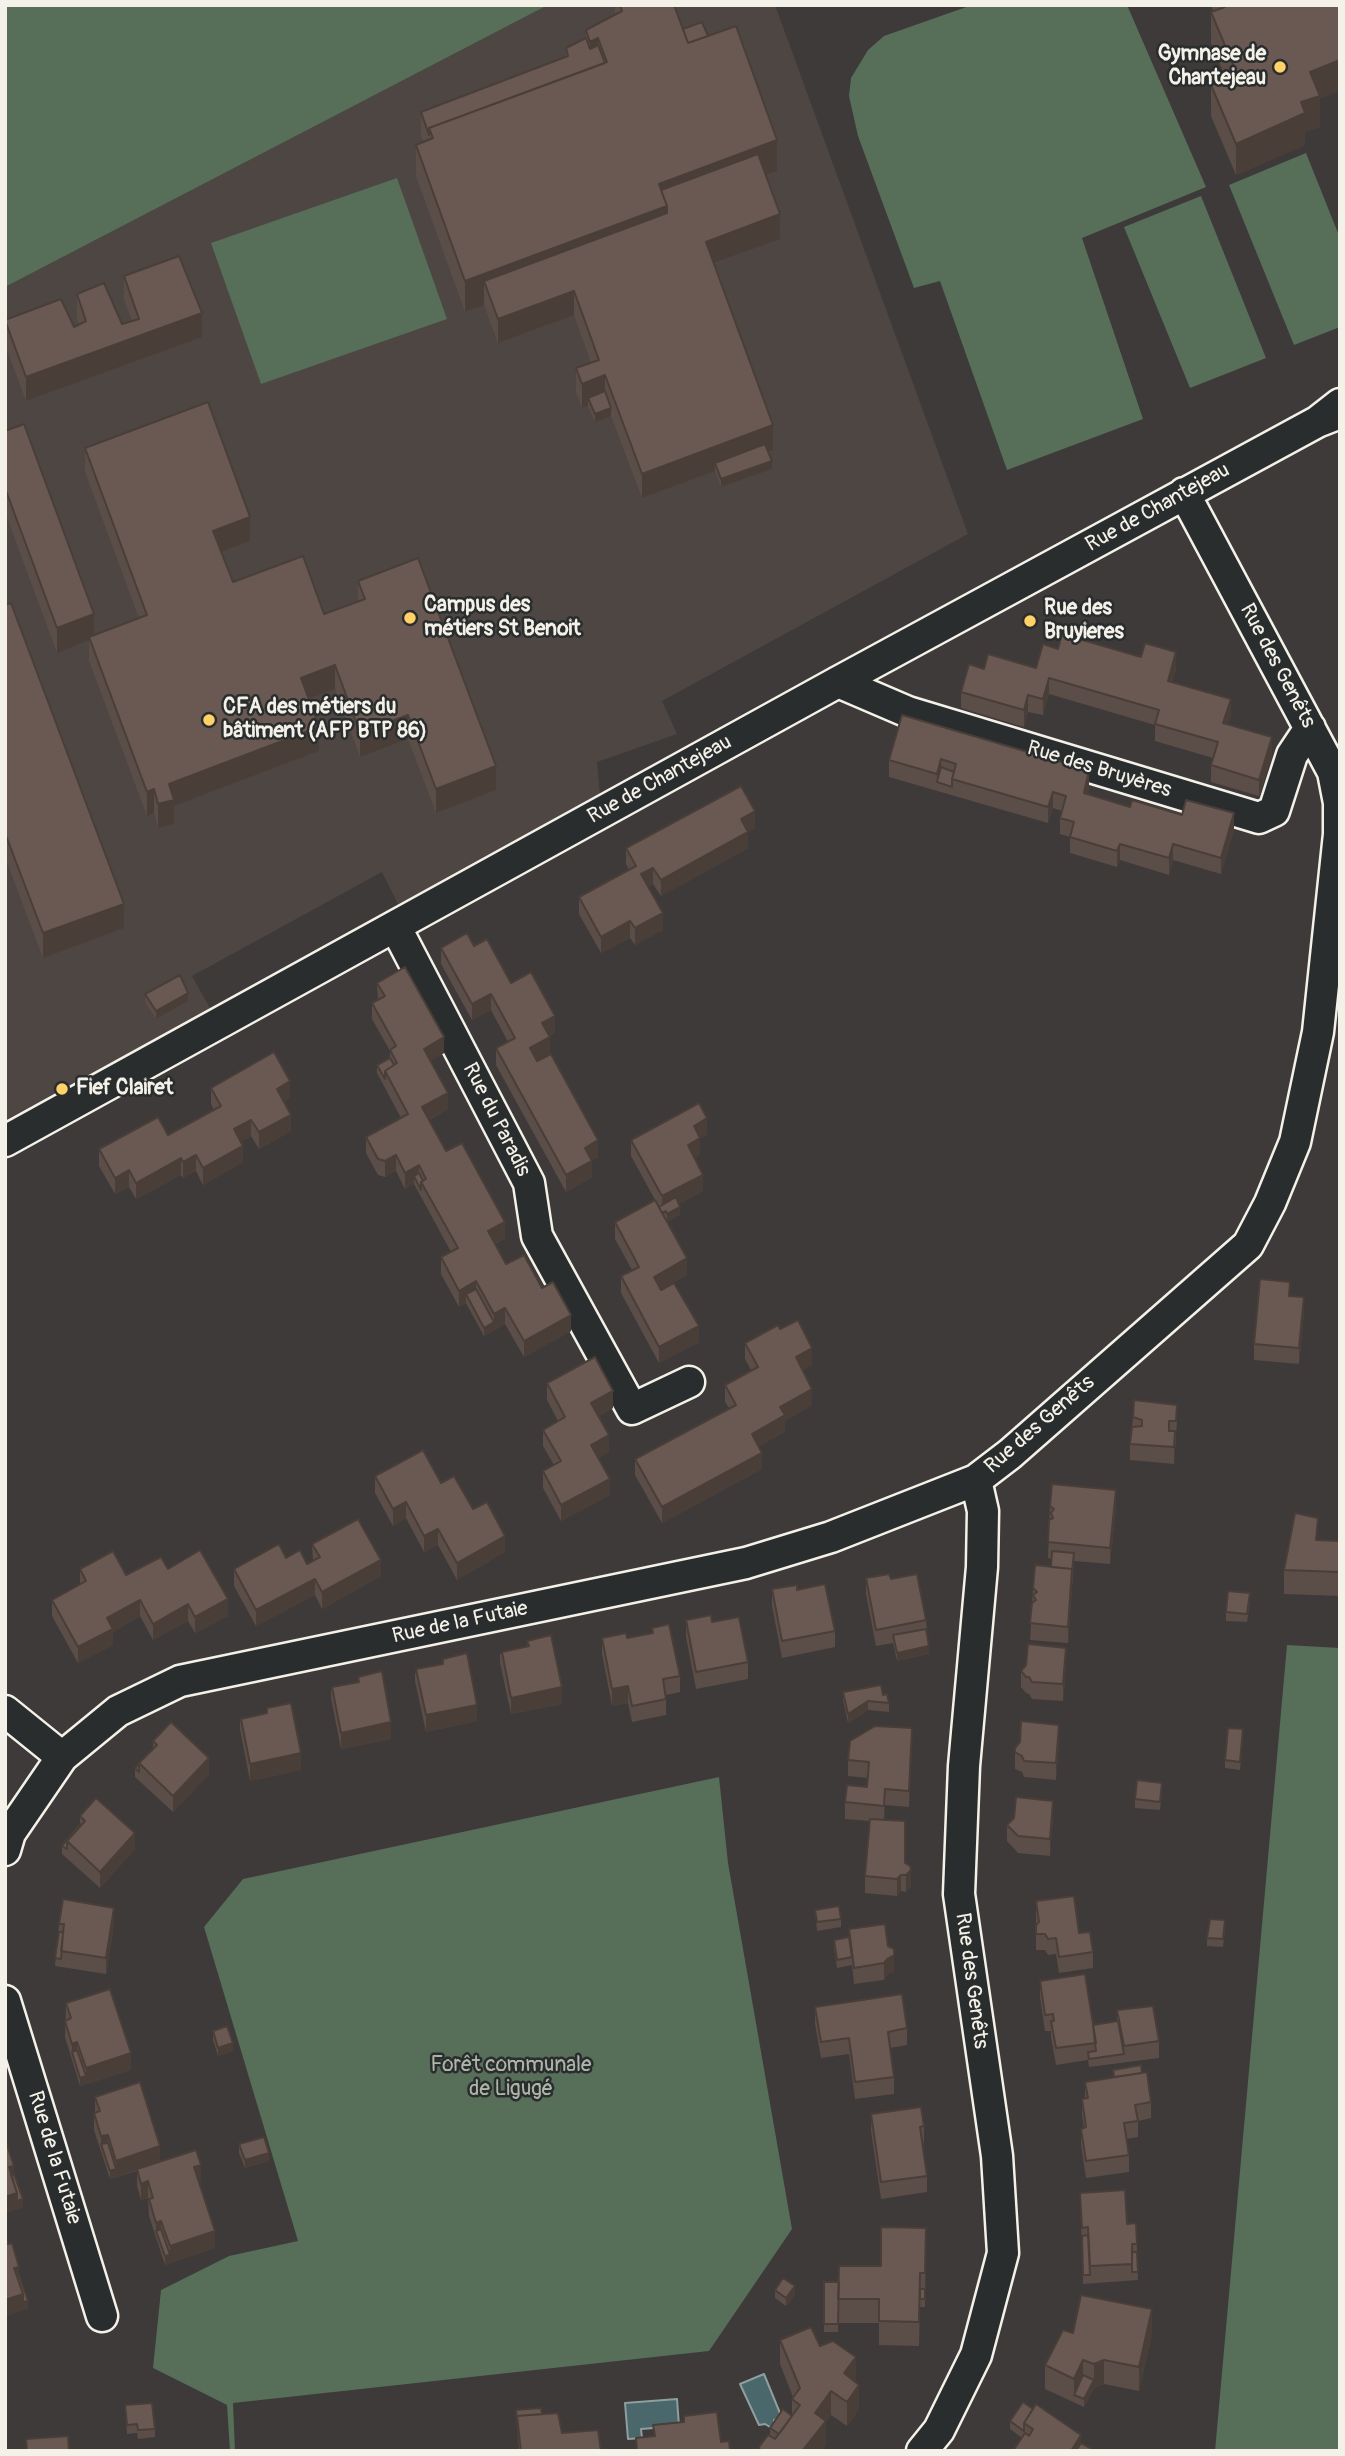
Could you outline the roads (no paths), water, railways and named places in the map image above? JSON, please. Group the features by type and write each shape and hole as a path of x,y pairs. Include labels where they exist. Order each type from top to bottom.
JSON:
{"street":[{"name":"Rue de Chantejeau","path":"5,1141 838,682 1328,417 1340,404"},
{"name":"Rue des Genêts","path":"922,2451 939,2430 976,2355 1003,2253 997,2155 958,1894 964,1766 982,1567 983,1511 976,1480 1010,1454 1248,1245 1270,1203 1295,1142 1318,1032 1339,834 1336,772 1184,494"},
{"name":"Rue des Bruyères","path":"838,682 908,712 1259,818 1274,811 1292,755 1310,728"},
{"name":"Rue du Paradis","path":"395,926 529,1183 537,1236 632,1409 689,1381"},
{"name":"Rue de la Futaie","path":"5,1850 10,1833 62,1757 118,1711 180,1681 746,1563 831,1537 976,1480"},
{"path":"5,1711 62,1757"},
{"name":"Rue de la Futaie","path":"5,2001 102,2316"}],"water":[{"path":"764,2374 782,2418 774,2420 774,2426 770,2427 759,2425 740,2384"},
{"path":"677,2399 679,2426 641,2429 642,2438 628,2439 625,2403"}],"place":[{"name":"Gymnase de Chantejeau","path":"1280,67"},
{"name":"Campus des métiers St Benoit","path":"410,618"},
{"name":"Rue des Bruyieres","path":"1030,621"},
{"name":"CFA des métiers du bâtiment (AFP BTP 86)","path":"209,720"},
{"name":"Fief Clairet","path":"62,1089"}],"park label":[{"name":"Forêt communale de Ligugé","path":"511,2078"}]}
